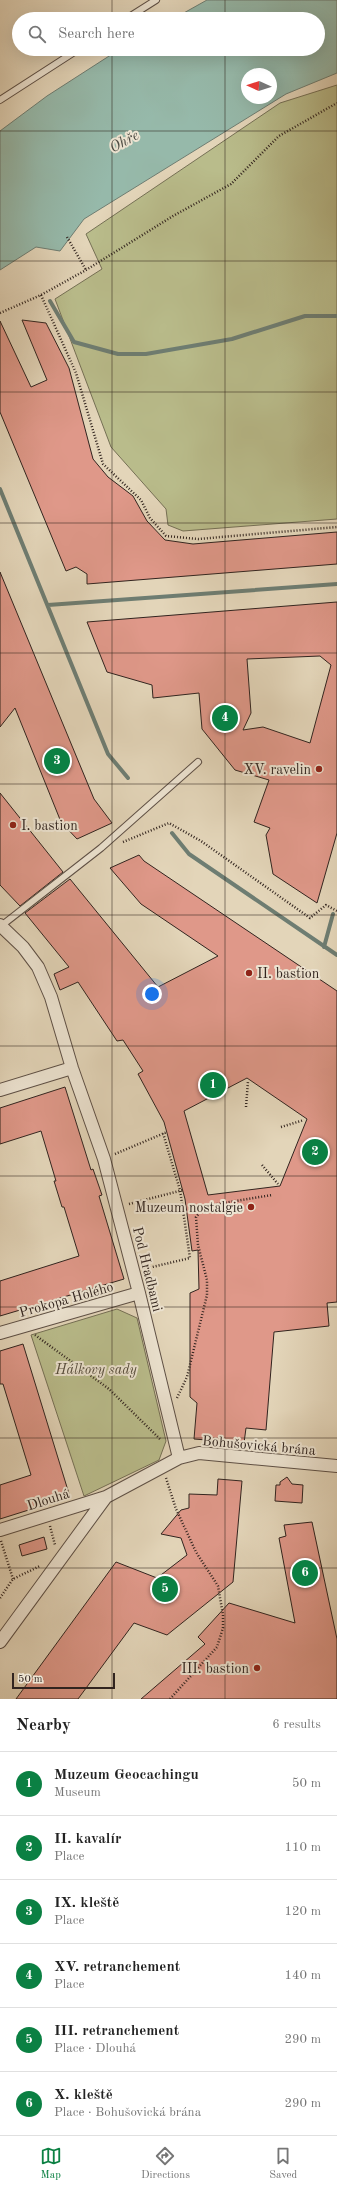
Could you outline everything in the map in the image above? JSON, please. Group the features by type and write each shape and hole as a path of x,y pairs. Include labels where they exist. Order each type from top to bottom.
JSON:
{"street":[{"name":"Pod Hradbami","path":"1,926 23,947 38,967 51,997 72,1068 104,1159 134,1272 179,1458"},
{"path":"0,1090 72,1068"},
{"name":"Prokopa Holého","path":"0,1333 139,1293"},
{"name":"Bohušovická brána","path":"162,1468 179,1458 199,1453 337,1466"},
{"name":"Dlouhá","path":"0,1530 106,1497 162,1468"},
{"path":"0,1642 106,1497"}],"lane":[{"path":"137,12 156,0"},
{"path":"0,100 68,56"},
{"path":"1,926 101,848 198,762"}],"path":[{"path":"0,313 41,295 86,270 173,216 231,184 280,136 337,103"},
{"path":"67,237 86,270"},
{"path":"41,295 76,373 103,464 141,500 150,518 166,536 198,539 337,527"},
{"path":"121,842 169,822 201,840 310,918 326,905 337,911"},
{"path":"246,1107 248,1081"},
{"path":"281,1127 304,1120"},
{"path":"104,1159 165,1132 181,1190 190,1258 134,1272"},
{"path":"262,1165 278,1184"},
{"path":"116,1207 181,1190"},
{"path":"187,1377 207,1295 207,1280 198,1245 196,1217 205,1206 272,1195"},
{"path":"23,1326 110,1389 163,1442"},
{"path":"162,1468 176,1509 196,1552 218,1586 223,1615 223,1628 218,1647 170,1699"},
{"path":"46,1515 57,1551 63,1555"},
{"path":"0,1539 13,1579"},
{"path":"0,1598 13,1579 43,1563"}],"green space":[{"path":"337,85 337,519 183,531 168,525 166,509 111,447 55,299 102,269 86,234 280,103"},
{"name":"Hálkovy sady","path":"117,1309 137,1318 166,1441 159,1460 84,1496 31,1335"}],"water":[{"name":"Ohře","path":"207,0 337,0 337,73 286,94 277,100 277,68 241,68 241,104 270,104 84,219 60,251 36,247 0,270 0,131 47,96 109,56 325,56 325,12 186,12"}],"building":[{"path":"22,320 46,323 69,368 93,459 108,477 133,496 147,521 165,540 193,544 337,532 337,564 87,584 87,574 76,567 66,571 0,412 0,321 31,387 47,380"},
{"path":"0,572 94,799 112,823 77,839 61,822 15,708 0,727"},
{"name":"XV. ravelin","path":"337,602 337,833 317,903 273,874 266,835 270,828 254,822 269,780 235,770 202,729 199,693 153,698 152,685 107,672 87,622","holes":["320,656 331,665 310,743 263,727 243,730 251,713 247,659"]},
{"name":"I. bastion","path":"0,793 63,872 20,906 0,885"},
{"path":"139,855 144,861 337,991 337,1302 327,1303 329,1326 274,1332 266,1430 246,1428 244,1443 194,1439 197,1403 190,1397 190,1293 199,1289 198,1250 192,1251 185,1199 164,1122 138,1074 143,1071 123,1040 117,1041 78,982 60,990 54,974 69,967 25,913 70,879 158,987 218,956 141,904 110,868","holes":["247,1078 307,1119 280,1186 208,1195 184,1111"]},
{"path":"65,1087 91,1170 93,1169 102,1195 99,1196 124,1279 0,1316 0,1281 79,1256 64,1207 62,1207 54,1181 56,1181 41,1131 0,1144 0,1108"},
{"path":"23,1344 70,1497 0,1519 0,1485 31,1475 3,1384 0,1384 0,1351"},
{"path":"287,1477 292,1484 303,1485 302,1503 275,1501 276,1485 280,1485 280,1482"},
{"path":"218,1479 242,1481 233,1582 167,1635 134,1623 78,1699 16,1699 116,1562 157,1578 187,1555 181,1538 161,1534 181,1510 189,1508 189,1494 217,1495"},
{"name":"III. bastion","path":"312,1522 337,1639 337,1699 141,1699 205,1644 198,1637 229,1603 295,1623 279,1538 286,1536 284,1525"},
{"path":"44,1537 47,1549 22,1556 19,1545"}],"waterway":[{"path":"50,301 74,342 118,354 146,354 232,339 305,316 337,316"},
{"path":"0,489 108,754 128,778"},
{"path":"48,605 337,584"},
{"path":"172,833 189,854 337,955"},
{"path":"324,947 333,914"}],"place":[{"name":"XV. retranchement","path":"225,718"},
{"name":"IX. kleště","path":"57,761"},
{"name":"XV. ravelin","path":"319,769"},
{"name":"I. bastion","path":"13,825"},
{"name":"II. bastion","path":"249,973"},
{"name":"Muzeum Geocachingu","path":"213,1085"},
{"name":"II. kavalír","path":"315,1152"},
{"name":"Muzeum nostalgie","path":"251,1207"},
{"name":"X. kleště","path":"305,1573"},
{"name":"III. retranchement","path":"165,1589"},
{"name":"III. bastion","path":"257,1668"}]}
